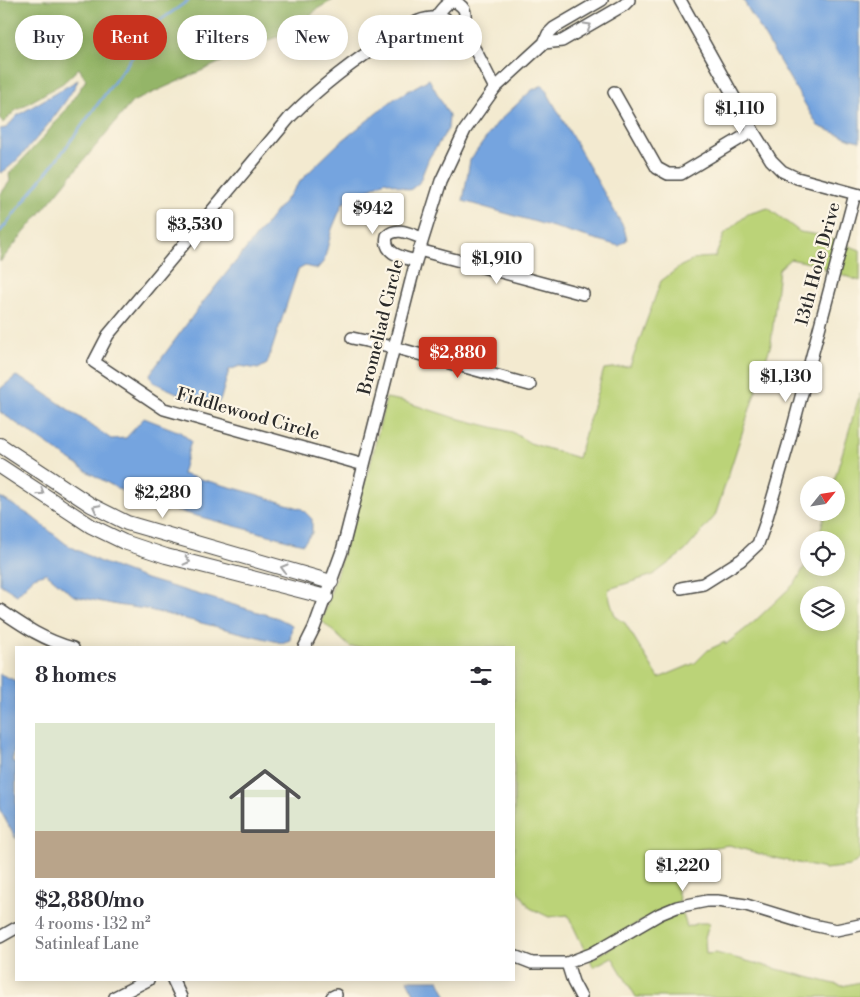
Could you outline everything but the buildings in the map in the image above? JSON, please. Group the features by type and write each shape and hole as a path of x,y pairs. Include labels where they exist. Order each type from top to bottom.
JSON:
{"street":[{"name":"Bromeliad Circle","path":"305,646 314,628 342,551 422,238 441,181 464,130 495,88 544,43 548,34 554,28 602,0"},
{"name":"Bromeliad Circle","path":"544,43 562,41 624,5 629,0"},
{"path":"680,0 771,160 782,171 797,178 857,195"},
{"path":"438,15 451,2 462,6 466,15"},
{"name":"Fiddlewood Circle","path":"358,59 319,88 290,116 108,335 94,362 164,409 364,465"},
{"path":"480,60 495,88"},
{"path":"614,92 657,168 668,174 682,174 753,131"},
{"name":"13th Hole Drive","path":"681,588 703,584 741,560 758,544 789,442 857,195"},
{"path":"422,238 394,230 387,236 386,241 394,255 417,255 583,294"},
{"path":"352,338 393,347 530,385"},
{"path":"0,445 91,505 127,524 331,582"},
{"path":"0,466 91,526 124,542 166,556 326,597"},
{"path":"0,610 31,632 66,646"},
{"path":"515,956 532,963 567,963 591,954 660,914 689,904 706,902 717,901 746,905 808,924 836,930 860,925"},
{"path":"0,937 15,929"},
{"path":"567,963 573,982 581,997"},
{"path":"115,997 146,981"},
{"path":"173,981 181,997"}],"green space":[{"path":"0,0 333,0 317,9 311,15 277,15 277,37 267,41 267,15 177,15 177,60 225,60 132,102 0,262 0,195 10,181 9,174 64,112 86,80 79,68 63,83 15,111 3,123 0,118"},
{"path":"768,208 800,232 819,235 837,241 829,270 810,263 790,259 779,269 771,344 715,516 685,551 653,575 609,589 608,593 615,616 625,623 659,678 695,663 708,650 725,642 725,645 754,622 796,582 800,575 845,576 845,531 820,531 823,521 845,521 845,476 836,476 860,393 860,859 850,866 825,869 729,845 667,857 680,901 585,951 568,915 549,917 530,908 515,886 515,646 349,646 322,621 371,462 386,398 512,432 530,443 578,458 604,369 630,366 661,281 681,266 698,258 715,257 725,233 748,214"},
{"path":"847,245 860,250 860,281 839,274"},
{"path":"682,911 687,927 699,923 710,923 705,937 706,954 716,953 842,986 860,982 860,997 636,997 612,957 593,967 590,960 662,918"}],"water":[{"path":"743,0 860,0 860,141 818,126"},
{"path":"429,79 449,115 448,129 429,158 419,183 410,190 385,181 343,203 332,229 324,261 317,269 305,266 298,270 267,364 258,369 240,366 229,370 221,398 215,408 199,403 153,382 150,374 200,306 303,178 337,145 394,99"},
{"path":"78,80 66,101 43,131 18,159 0,173 0,129 6,128 18,115"},
{"path":"543,85 624,228 627,240 619,246 463,201 470,160 497,123 532,90"},
{"path":"16,376 33,385 111,439 126,438 144,418 180,432 191,441 182,474 302,509 312,519 312,533 303,544 140,501 88,472 0,412 0,389"},
{"path":"0,497 31,516 66,544 98,561 143,578 278,618 292,625 290,640 282,643 145,609 74,596 46,573 34,577 17,595 0,584"},
{"path":"0,674 15,681 15,747 12,761 15,764 15,837 0,810"},
{"path":"408,981 439,981 447,997 416,997"}],"waterway":[{"path":"0,232 64,150 158,22 189,0"}]}
